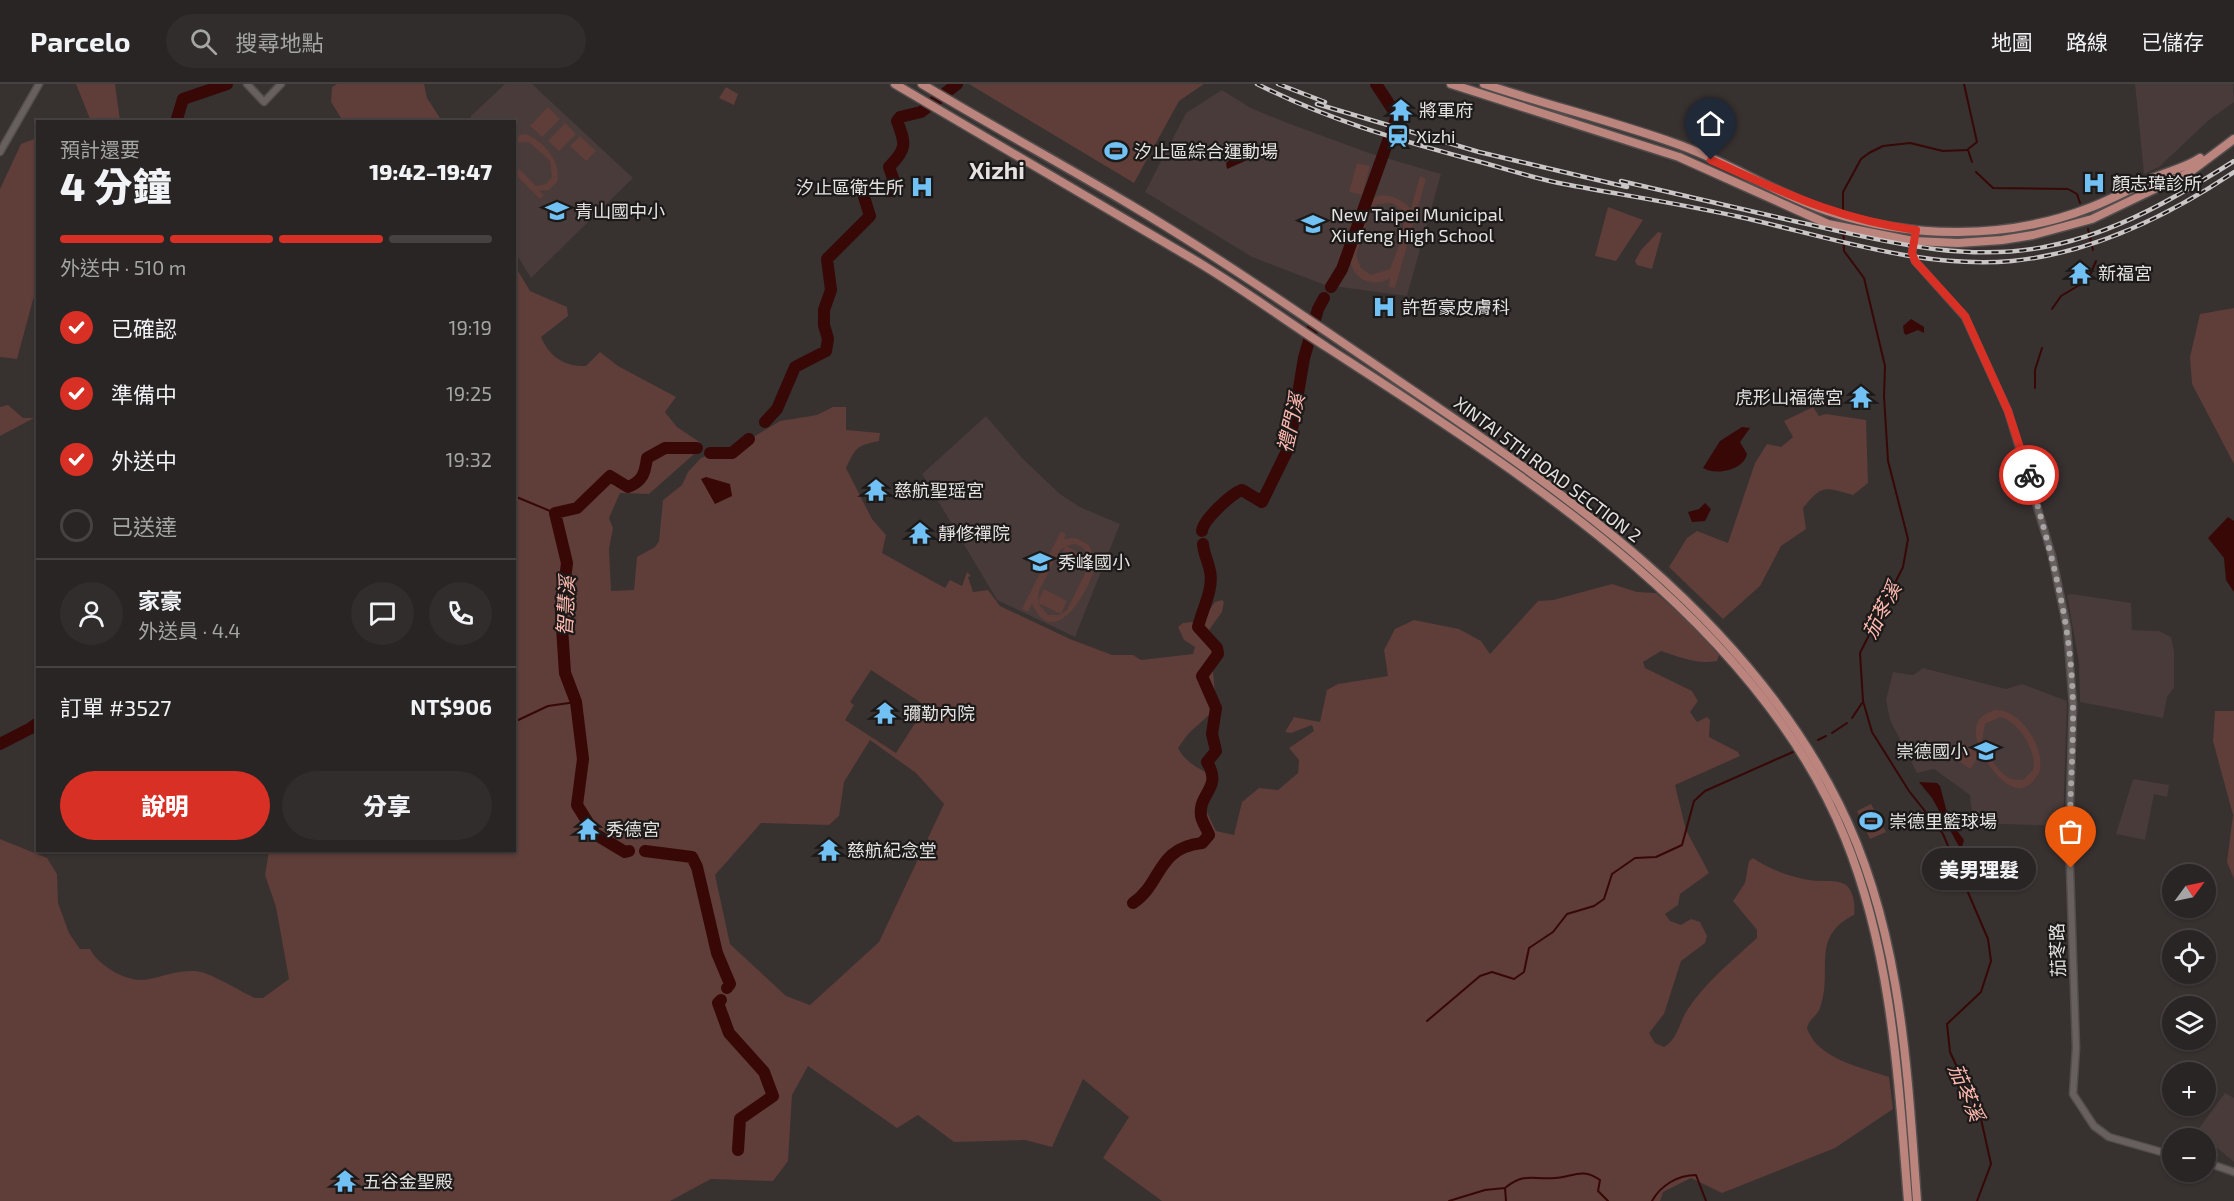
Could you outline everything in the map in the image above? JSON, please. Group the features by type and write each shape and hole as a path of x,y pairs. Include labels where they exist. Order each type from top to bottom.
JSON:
{"main road":[{"name":"XINTAI 5TH ROAD SECTION 2","path":"895,84 1187,255 1497,459 1671,597 1725,651 1749,679 1796,746 1844,836 1870,911 1890,1000 1899,1077 1908,1201"},
{"name":"XINTAI 5TH ROAD SECTION 2","path":"922,84 1130,204 1314,322 1495,446 1598,522 1701,615 1768,688 1820,768 1841,807 1873,891 1885,932 1899,1002 1907,1064 1917,1201"},
{"path":"1451,84 1679,157 1828,224 1913,241 1958,243 2034,235 2092,219 2190,172 2234,139"},
{"path":"1484,84 1674,143 1795,199 1831,212 1916,230 1968,232 2055,219 2089,208 2166,172 2188,166 2234,132"}],"street":[{"path":"0,152 39,84"},
{"path":"247,84 264,102 281,84"},
{"path":"1913,241 1916,230"},
{"name":"茄苳路","path":"1913,241 1912,253 1915,261 1965,316 2008,411 2052,556 2067,628 2073,705 2069,838 2076,1048 2073,1094 2094,1126 2109,1137 2162,1152"},
{"path":"2216,1166 2234,1172"}],"shaded area":[{"path":"76,84 115,84 120,120 88,120 90,119"},
{"path":"337,84 424,84 427,98 441,120 342,120 331,102 332,87"},
{"name":"青山國中小","path":"505,84 532,84 633,178 531,278 516,254 516,120 471,120 471,116"},
{"name":"汐止區綜合運動場","path":"969,84 1204,84 1179,101 1134,183"},
{"path":"2135,84 2233,84 2234,102 2209,120 2159,167 2144,174"},
{"path":"726,87 738,94 734,105 719,98"},
{"name":"New Taipei Municipal Xiufeng High School","path":"1222,90 1251,108 1285,122 1369,153 1441,174 1407,296 1325,285 1252,257 1145,192 1186,113"},
{"path":"548,107 560,119 542,137 530,126"},
{"path":"565,123 576,134 559,151 548,141"},
{"path":"526,134 533,137 550,153 557,167 557,182 549,190 539,191 544,195 540,199 516,175 516,166 536,186 546,184 552,177 550,161 529,142 516,143 516,136"},
{"path":"580,136 596,151 586,161 570,146"},
{"path":"36,138 36,289 17,359 0,357 0,189 21,144"},
{"path":"1231,148 1237,151 1251,151 1254,157 1227,169 1226,163 1232,158"},
{"path":"1357,163 1370,166 1362,195 1349,192"},
{"path":"1420,176 1426,179 1395,288 1389,287 1390,278 1377,282 1364,280 1354,272 1350,252 1361,214 1368,201 1373,197 1386,195 1400,200 1411,209","holes":["1392,203 1399,209 1402,216 1402,234 1390,269 1371,275 1361,268 1356,255 1371,210 1378,204"]},
{"path":"1608,207 1643,220 1616,261 1595,256"},
{"path":"1658,232 1662,233 1652,269 1637,265 1635,261 1641,250"},
{"path":"516,268 530,291 567,307 568,316 541,337 553,355 571,365 586,366 600,352 618,366 676,397 665,412 677,427 701,443 693,455 649,494 620,493 609,518 613,528 609,549 611,591 634,590 637,557 655,547 659,541 663,500 682,485 688,472 701,458 720,450 735,448 780,421 817,415 833,407 846,407 846,430 880,433 879,441 857,449 846,468 872,519 886,535 882,553 945,588 950,580 962,586 967,572 971,576 968,577 973,592 988,590 1000,606 1070,639 1112,655 1133,655 1141,660 1193,654 1195,647 1184,640 1178,627 1183,623 1201,621 1215,602 1222,600 1224,602 1222,612 1209,630 1221,647 1213,671 1215,694 1209,715 1188,734 1178,748 1190,763 1217,778 1205,808 1216,831 1234,835 1242,802 1259,788 1278,790 1298,773 1299,760 1289,748 1314,731 1312,725 1291,733 1285,732 1294,717 1320,722 1327,690 1338,684 1388,676 1384,650 1395,629 1414,620 1459,629 1481,641 1490,654 1538,601 1553,600 1612,584 1637,592 1656,593 1685,618 1719,655 1717,661 1702,662 1661,651 1643,662 1645,668 1692,691 1698,701 1690,712 1697,722 1707,717 1710,720 1709,737 1738,752 1740,756 1675,785 1686,830 1709,873 1680,894 1678,905 1665,914 1670,921 1681,925 1691,919 1700,922 1707,936 1705,943 1681,961 1664,1014 1649,1033 1655,1043 1664,1047 1668,1044 1701,991 1757,938 1757,930 1733,901 1745,883 1749,861 1753,858 1787,875 1802,879 1843,883 1852,895 1855,912 1840,924 1827,945 1824,995 1819,1011 1809,1022 1807,1028 1812,1039 1830,1054 1853,1065 1889,1077 1893,1109 1835,1148 1722,1193 1691,1178 1663,1192 1660,1201 1162,1201 1103,1158 1129,1117 1083,1079 1052,1147 1025,1140 954,1142 918,1115 897,1128 808,1066 792,1095 788,1161 773,1181 711,1179 670,1201 0,1201 0,839 47,858 57,874 58,903 69,933 80,949 90,949 100,962 115,972 141,980 183,971 202,972 255,998 263,998 289,979 276,907 265,875 269,852 516,852","holes":["871,670 926,706 896,753 845,720 854,705 850,702","870,740 916,773 944,804 879,942 810,1005 786,996 730,944 715,875 761,823 829,825 839,816 844,782"]},
{"path":"2234,308 2234,464 2192,384 2190,357 2200,314"},
{"path":"1911,319 1924,327 1924,333 1918,330 1906,335 1904,333 1903,326"},
{"path":"8,405 23,418 34,418 0,436 0,407"},
{"path":"1813,407 1819,416 1826,414 1866,420 1868,483 1853,495 1830,489 1820,491 1815,495 1803,508 1806,529 1781,546 1760,586 1723,619 1669,567 1687,538 1697,531 1728,543 1755,463 1767,444 1781,447 1793,437 1784,421"},
{"name":"秀峰國小","path":"986,416 1022,458 1060,494 1080,507 1120,524 1075,637 997,600 922,474"},
{"path":"1742,427 1750,428 1740,442 1747,454 1745,460 1729,470 1715,471 1703,468 1720,441"},
{"path":"706,477 730,484 732,496 715,504 701,479"},
{"path":"1705,503 1711,509 1705,521 1692,522 1688,512 1699,509"},
{"path":"2228,517 2234,521 2234,592 2226,580 2224,558 2208,538"},
{"path":"1061,531 1066,534 1064,539 1076,538 1089,545 1096,563 1087,587 1071,612 1061,620 1051,622 1041,618 1032,604 1028,612 1022,609","holes":["1075,544 1086,552 1089,558 1089,565 1067,610 1060,615 1048,615 1038,603 1061,614 1067,601 1044,589 1038,601 1039,591 1060,550 1065,547 1059,559 1082,571 1088,558 1066,546"]},
{"path":"2067,595 2131,603 2132,630 2159,631 2171,637 2174,651 2174,688 2167,697 2163,718 2080,702 2079,663"},
{"name":"崇德國小","path":"1923,668 2006,689 2022,684 2067,701 2063,826 1973,823 1970,795 1934,769 1917,773 1890,720 1886,700 1893,672 1913,675"},
{"path":"1995,710 2005,711 2014,716 2030,732 2039,753 2040,764 2039,773 2025,787 2018,788 2004,782 1983,755 1976,732 1980,719","holes":["2000,717 2020,731 2030,746 2034,763 2033,770 2024,779 2016,780 2003,774 1993,762 1982,741 1985,724"]},
{"path":"2215,711 2234,711 2234,879 2227,862 2233,815 2213,741"},
{"path":"1962,742 1980,755 1970,769 1952,756"},
{"path":"2133,779 2169,785 2167,797 2154,794 2145,840 2116,834"},
{"path":"1919,782 1937,783 1940,786 1949,820 1964,840 1961,850 1932,798"},
{"name":"崇德里籃球場","path":"1871,804 1886,832 1870,839 1857,811"},
{"path":"2225,1093 2234,1098 2234,1162 2216,1147 2216,1128 2199,1128 2208,1116 2216,1116 2216,1105"}],"waterway":[{"path":"177,120 183,99 227,84"},
{"name":"智慧溪","path":"765,422 777,409 795,367 826,351 828,339 824,325 824,310 831,290 827,259 870,216 864,197 867,190 891,191 896,187 889,167 902,151 903,146 897,121 900,117 921,112 957,84"},
{"name":"禮門溪","path":"1331,287 1342,269 1397,116 1376,84"},
{"name":"茄苳溪","path":"1843,214 1843,192 1861,159 1869,153 1883,146 1910,143 1943,151 1967,150 1977,142 1964,84"},
{"path":"1968,150 1972,162"},
{"path":"1976,172 1993,188 2068,189 2077,194 2080,203"},
{"name":"茄苳溪","path":"1843,219 1844,251 1864,278 1885,366 1884,396 1888,461 1908,539 1903,567 1860,653 1863,701 1872,732 1909,791 1943,834 1988,939 1991,961 1981,992 1947,1024 1950,1052 1981,1119 1991,1164 1977,1201"},
{"path":"2088,229 2093,250"},
{"path":"2052,309 2061,296 2088,280 2096,261"},
{"name":"禮門溪","path":"1202,531 1218,508 1242,490 1262,502 1289,447 1304,358 1318,309 1324,298"},
{"path":"2035,388 2035,370 2042,348"},
{"name":"智慧溪","path":"710,453 732,453 749,439"},
{"name":"智慧溪","path":"629,851 625,852 595,834 577,805 583,759 576,702 565,673 561,612 567,563 555,513 577,508 610,476 628,487 633,485 642,476 647,458 665,448 697,448"},
{"path":"516,497 555,513"},
{"name":"禮門溪","path":"1133,903 1150,886 1168,859 1187,846 1202,843 1209,835 1202,818 1201,808 1211,785 1211,771 1207,762 1216,751 1212,734 1216,708 1202,676 1218,654 1217,648 1198,627 1211,578 1203,544"},
{"path":"516,721 548,706 576,702"},
{"path":"1852,718 1862,703"},
{"path":"1832,733 1847,723"},
{"path":"0,744 36,724"},
{"path":"1818,740 1826,736"},
{"path":"1427,1021 1480,976 1492,972 1514,979 1524,972 1529,948 1553,932 1567,914 1594,906 1604,899 1612,874 1635,858 1656,857 1682,845 1694,801 1705,791 1795,751"},
{"name":"智慧溪","path":"645,851 692,857 697,867 717,953 730,984 727,988"},
{"name":"智慧溪","path":"721,1000 718,1003 729,1033 764,1072 773,1096 740,1119 738,1150"},
{"path":"1506,1201 1505,1188 1518,1180 1555,1178 1583,1173 1600,1180 1598,1191 1608,1201"},
{"path":"1652,1201 1660,1190 1671,1182 1689,1175 1696,1175 1706,1201"},
{"path":"1449,1201 1485,1190 1505,1188"}],"railway":[{"path":"1257,84 1310,108 1361,127 1540,179 1718,212 1875,250 1944,260 2012,261 2072,250 2129,230 2183,203 2234,172"},
{"path":"1278,84 1325,102"},
{"path":"1317,104 1479,152 1627,187"},
{"path":"1621,181 1923,248 1954,251 2018,251 2074,240 2122,223 2190,188 2234,161"}],"way so far":[{"path":"2029,475 2052,556 2067,628 2073,705 2069,838 2071,868"}],"place":[{"name":"將軍府","path":"1401,110"},
{"name":"Xizhi","path":"1398,136"},
{"name":"汐止區綜合運動場","path":"1116,151"},
{"name":"顏志瑋診所","path":"2094,183"},
{"name":"汐止區衛生所","path":"922,187"},
{"name":"青山國中小","path":"557,211"},
{"name":"New Taipei Municipal Xiufeng High School","path":"1313,224"},
{"name":"新福宮","path":"2080,273"},
{"name":"許哲豪皮膚科","path":"1384,307"},
{"name":"虎形山福德宮","path":"1861,397"},
{"name":"慈航聖瑶宮","path":"876,490"},
{"name":"靜修禪院","path":"920,533"},
{"name":"秀峰國小","path":"1040,562"},
{"name":"彌勒內院","path":"885,713"},
{"name":"崇德國小","path":"1986,751"},
{"name":"崇德里籃球場","path":"1871,821"},
{"name":"秀德宮","path":"588,829"},
{"name":"慈航紀念堂","path":"829,850"},
{"name":"美男理髮","path":"2071,868"},
{"name":"五谷金聖殿","path":"345,1181"}],"district":[{"name":"Xizhi","path":"997,169"}],"route":[{"path":"1711,160 1822,210 1883,226 1916,230 1912,253 1915,261 1965,316 2008,411 2029,475"}]}
